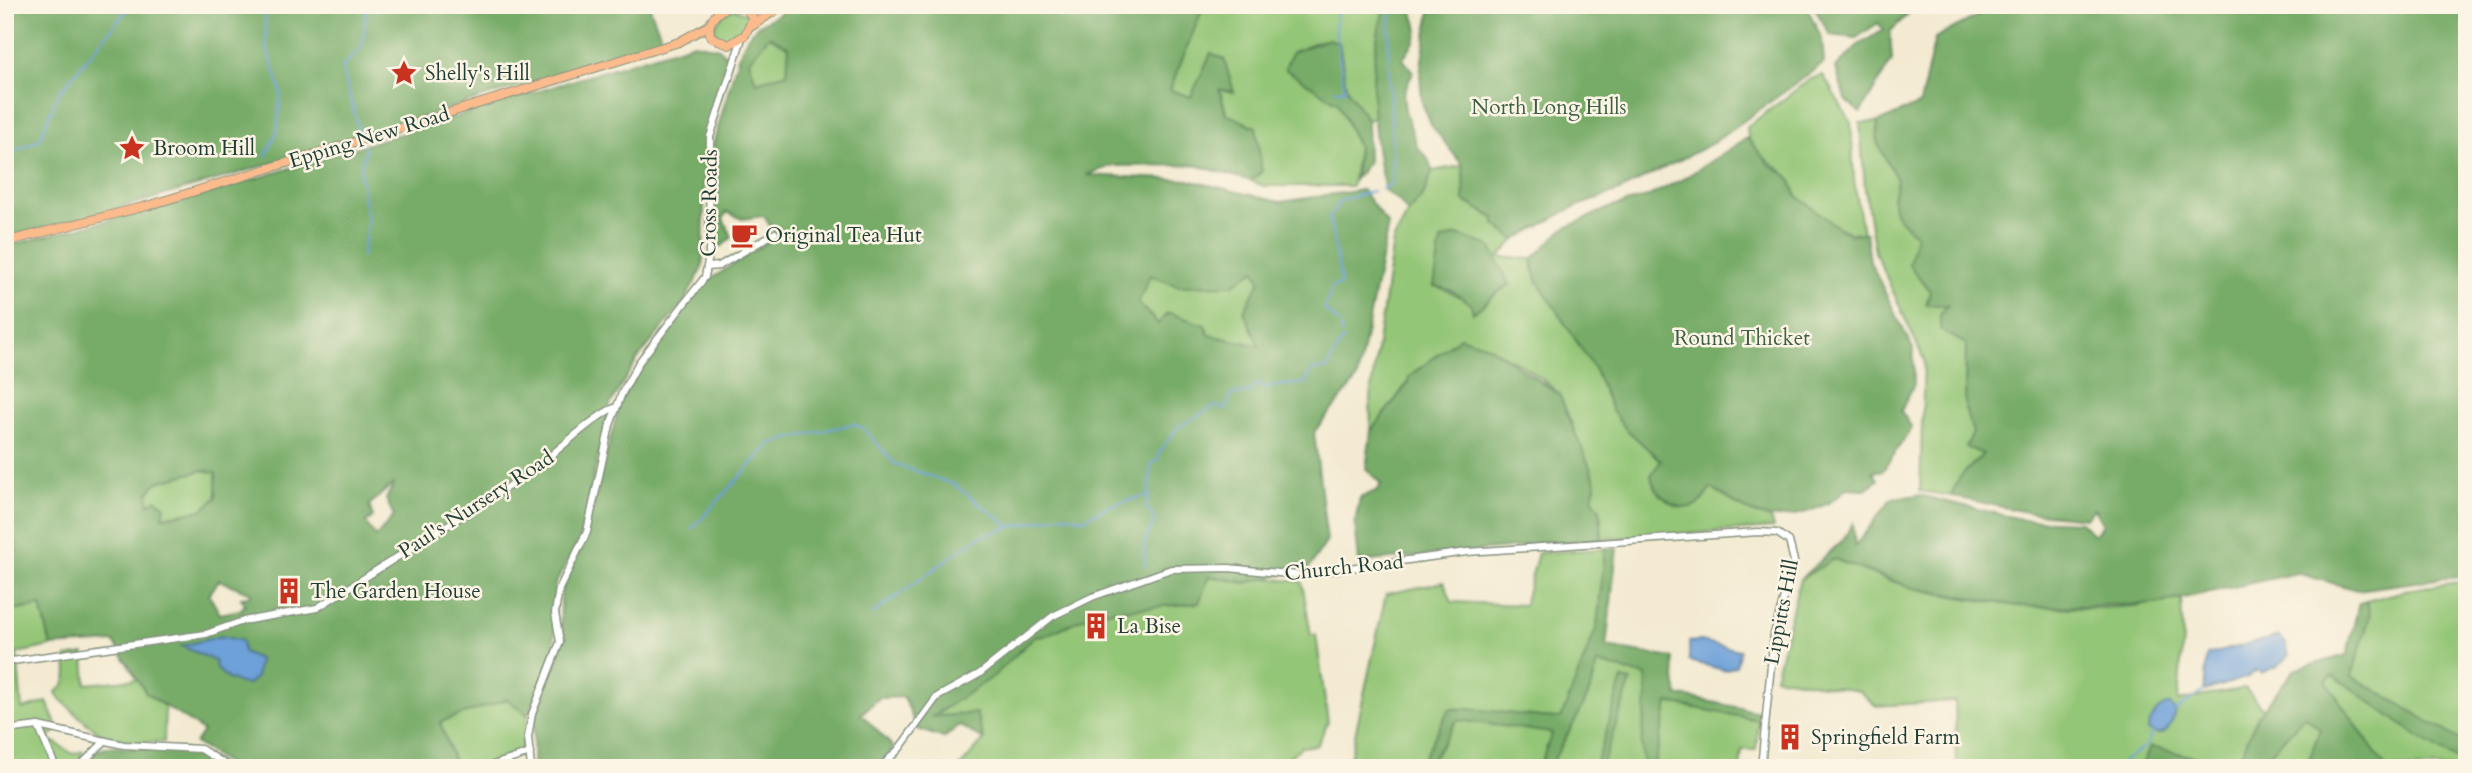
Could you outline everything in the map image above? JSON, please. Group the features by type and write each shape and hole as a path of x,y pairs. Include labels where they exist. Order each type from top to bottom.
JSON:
{"main road":[{"path":"728,5 749,11 779,7 752,26 742,38 726,44 715,40 709,33 708,26 712,18 728,5"},
{"path":"749,11 753,19 752,26"},
{"name":"Epping New Road","path":"5,242 150,205 690,38 708,26"},
{"name":"Epping New Road","path":"690,38 715,40"}],"street":[{"name":"Cross Roads","path":"531,768 528,737 532,714 560,642 555,613 559,589 587,532 616,408 639,362 702,282 708,267 710,137 742,38"},
{"path":"726,44 735,58"},
{"path":"708,267 719,266 775,233"},
{"name":"Paul's Nursery Road","path":"5,662 206,634 243,621 317,608 528,474 550,459 603,411 616,408"},
{"name":"Church Road","path":"880,768 899,749 937,697 979,674 1054,616 1092,597 1171,569 1229,568 1298,575 1502,549 1758,532 1777,533 1789,541"},
{"name":"Lippitts Hill","path":"1761,768 1774,634 1794,561 1789,541"},
{"path":"38,726 56,768"},
{"path":"5,730 38,726 124,745 201,749 231,768"},
{"path":"78,768 105,741"},
{"path":"484,768 530,753"}],"green space":[{"path":"5,5 649,5 662,39 263,166 134,204 5,237"},
{"path":"795,5 1204,5 1170,90 1191,97 1211,53 1224,59 1234,92 1219,89 1226,114 1256,127 1262,171 1251,181 1196,165 1111,166 1086,175 1188,180 1280,202 1362,190 1388,225 1357,379 1314,432 1327,541 1309,568 1245,583 1209,576 1199,603 1097,612 1044,636 1034,637 993,677 931,717 976,713 984,740 959,725 944,738 917,729 904,697 879,698 861,714 894,748 875,768 533,768 534,720 560,651 561,592 583,544 620,402 646,359 705,283 776,236 764,216 742,219 727,212 723,219 732,237 722,246 712,247 711,152 738,57 748,36 757,26","holes":["769,36 789,47 787,73 756,82 749,61","1255,270 1260,281 1244,311 1259,346 1209,335 1205,325 1169,313 1158,324 1138,303 1150,275 1178,286 1232,285"]},
{"path":"1204,5 1385,5 1374,61 1375,118 1367,120 1346,87 1339,43 1322,40 1308,45 1285,68 1338,103 1358,147 1352,186 1264,186 1251,181 1262,171 1227,114 1219,88 1233,92 1211,53 1191,97 1169,90"},
{"path":"1385,5 1422,5 1412,11 1418,32 1403,59 1413,72 1403,95 1417,147 1428,159 1432,171 1424,194 1408,213 1399,201 1385,191 1374,122 1375,51"},
{"name":"North Long Hills","path":"1431,5 1806,5 1822,39 1824,63 1713,143 1619,191 1572,208 1515,240 1495,224 1495,218 1464,201 1463,166 1432,126 1422,103 1420,73"},
{"path":"1813,5 1960,5 1912,10 1890,32 1892,60 1860,113 1845,99 1836,68 1857,46 1883,30 1878,23 1856,38 1830,35"},
{"path":"1998,5 2467,5 2467,575 2357,590 2297,573 2156,604 2045,607 2017,606 1913,588 1834,559 1800,579 1843,540 1853,523 1855,546 1891,499 1919,495 2024,520 2080,522 2094,535 2103,525 2094,509 2085,518 2026,512 1951,496 1960,477 1983,454 1966,447 1973,433 1965,408 1966,344 1940,330 1940,314 1948,305 1926,305 1930,291 1909,265 1916,235 1895,212 1893,199 1897,180 1877,142 1878,122 1920,104 1935,38"},
{"path":"734,9 748,14 749,23 737,38 729,41 717,36 714,26 724,14"},
{"path":"769,35 789,47 788,73 756,82 749,61"},
{"path":"1329,39 1339,43 1346,87 1367,120 1368,163 1355,179 1358,147 1338,103 1285,69 1292,52"},
{"path":"694,43 719,48 728,58 729,69 710,124 705,151 703,266 686,299 636,361 610,405 579,540 555,584 554,652 550,666 528,715 507,699 440,722 456,768 235,768 195,743 203,731 146,693 114,642 51,646 41,606 5,612 5,564 15,553 16,542 5,522 5,246 177,203","holes":["203,470 216,473 216,498 202,510 163,517 165,506 156,499 149,505 148,493 157,482","394,483 386,499 394,516 376,537 366,523 373,517 369,505","219,580 251,593 249,597 241,598 245,605 240,610 220,614 209,595"]},
{"path":"1823,75 1851,123 1854,180 1863,233 1854,233 1836,226 1811,209 1797,196 1788,176 1756,150 1748,136 1747,127 1809,80"},
{"path":"1878,122 1877,142 1898,181 1892,199 1916,235 1909,265 1930,291 1948,305 1966,344 1965,408 1983,454 1960,477 1951,496 1920,491 1924,360 1875,252 1865,189 1860,123"},
{"name":"Round Thicket","path":"1747,138 1769,164 1789,177 1796,195 1840,229 1850,234 1866,233 1870,262 1913,349 1914,384 1901,411 1912,428 1883,470 1873,472 1878,480 1865,489 1846,488 1822,506 1790,516 1762,516 1739,506 1711,488 1700,502 1691,507 1678,506 1665,499 1655,488 1651,475 1661,461 1625,428 1612,411 1595,370 1537,280 1532,259 1563,229 1609,208 1647,197 1683,179"},
{"path":"1463,166 1464,201 1495,219 1495,224 1515,240 1499,257 1532,259 1533,270 1595,370 1612,411 1706,495 1710,487 1741,507 1770,517 1773,528 1602,539 1600,509 1591,499 1559,394 1513,360 1460,338 1433,361 1418,369 1371,431 1370,398 1393,241 1408,213 1424,194 1432,171","holes":["1439,271 1492,293 1487,303 1479,303 1434,286"]},
{"path":"1457,235 1490,246 1510,285 1473,313 1471,304 1450,290 1434,286 1441,240"},
{"path":"1255,270 1260,281 1260,346 1209,335 1166,314 1158,324 1138,303 1150,275 1178,286"},
{"path":"1460,337 1488,346 1559,394 1596,482 1592,498 1600,509 1602,539 1359,562 1355,522 1360,498 1378,490 1381,484 1366,469 1371,431 1407,385 1409,377"},
{"path":"203,470 217,473 216,498 202,510 162,517 149,506 148,493 157,482"},
{"path":"1605,548 1617,548 1606,647 1673,658 1677,695 1760,712 1759,720 1668,703 1654,768 1645,768 1642,732 1647,700 1646,676 1597,663 1590,690 1550,768 1539,768 1552,733 1457,720 1427,768 1418,768 1449,709 1561,718 1597,626"},
{"path":"1614,548 1606,622 1597,657 1671,668 1666,701 1759,716 1756,750 1742,750 1740,768 1376,768 1350,758 1386,594 1444,582 1452,602 1524,605 1538,553"},
{"path":"1834,559 1905,585 1978,600 2083,608 2151,604 2181,599 2183,637 2178,701 2245,688 2263,709 2294,670 2347,655 2359,603 2412,589 2467,581 2467,768 1957,768 1955,701 1876,706 1859,691 1775,677 1800,579"},
{"path":"1209,576 1245,583 1265,578 1302,582 1311,635 1316,635 1328,722 1317,745 1301,747 1276,768 959,768 984,740 976,713 936,716 1024,641 1098,595"},
{"path":"2367,601 2370,616 2352,676 2467,744 2467,766 2420,738 2333,675 2326,681 2386,768 2306,768 2320,729 2305,716 2265,759 2262,768 2141,768 2150,747 2236,766 2257,717 2294,670 2347,655 2359,603"},
{"path":"41,606 51,646 17,653 22,709 47,702 58,729 48,738 73,754 83,751 77,768 48,768 24,763 23,768 5,768 5,612"},
{"path":"84,654 86,684 138,679 146,693 165,707 164,742 128,741 105,735 84,721 58,697 56,692 64,685 67,677 66,657"},
{"path":"1622,679 1631,681 1601,768 1595,768"},
{"path":"507,699 528,715 521,750 477,768 456,768 440,722"},
{"path":"112,746 184,750 212,759 226,768 80,768 96,751"}],"water":[{"path":"221,636 242,641 243,652 259,659 256,677 247,685 228,679 216,668 215,661 182,646"},
{"path":"2278,636 2286,643 2289,656 2278,666 2261,673 2257,670 2248,677 2204,691 2207,655"},
{"path":"1700,641 1740,650 1736,666 1724,670 1689,661 1689,642"},
{"path":"2170,704 2175,711 2166,730 2159,734 2148,730 2155,713"}],"waterway":[{"path":"5,155 39,140 58,94 131,5"},
{"path":"264,5 267,49 281,91 277,132 266,156"},
{"path":"360,135 342,67 362,47 367,5"},
{"path":"1335,90 1345,90 1335,29 1338,5"},
{"path":"1381,189 1391,184 1388,50 1392,5"},
{"path":"362,256 368,221 360,172 365,151 363,144"},
{"path":"1339,323 1324,309 1333,286 1339,286 1341,282 1329,217 1340,201 1373,191"},
{"path":"1341,328 1341,334"},
{"path":"1178,427 1215,406 1225,410 1231,395 1249,393 1256,384 1264,387 1305,383 1313,370 1327,369 1343,339"},
{"path":"692,529 771,443 853,424 863,428 895,464 953,484 1011,527 1064,515 1073,517"},
{"path":"1075,517 1083,519 1111,505 1149,495 1151,463 1158,461 1159,453 1177,428"},
{"path":"1145,566 1144,544 1155,519 1146,507 1149,496"},
{"path":"871,615 977,538 1010,527"},
{"path":"2173,712 2204,691"},
{"path":"2114,768 2146,746 2152,733"}],"place":[{"name":"Shelly's Hill","path":"404,73"},
{"name":"Broom Hill","path":"132,148"},
{"name":"Original Tea Hut","path":"744,235"},
{"name":"The Garden House","path":"289,591"},
{"name":"La Bise","path":"1096,626"},
{"name":"Springfield Farm","path":"1790,737"}]}
